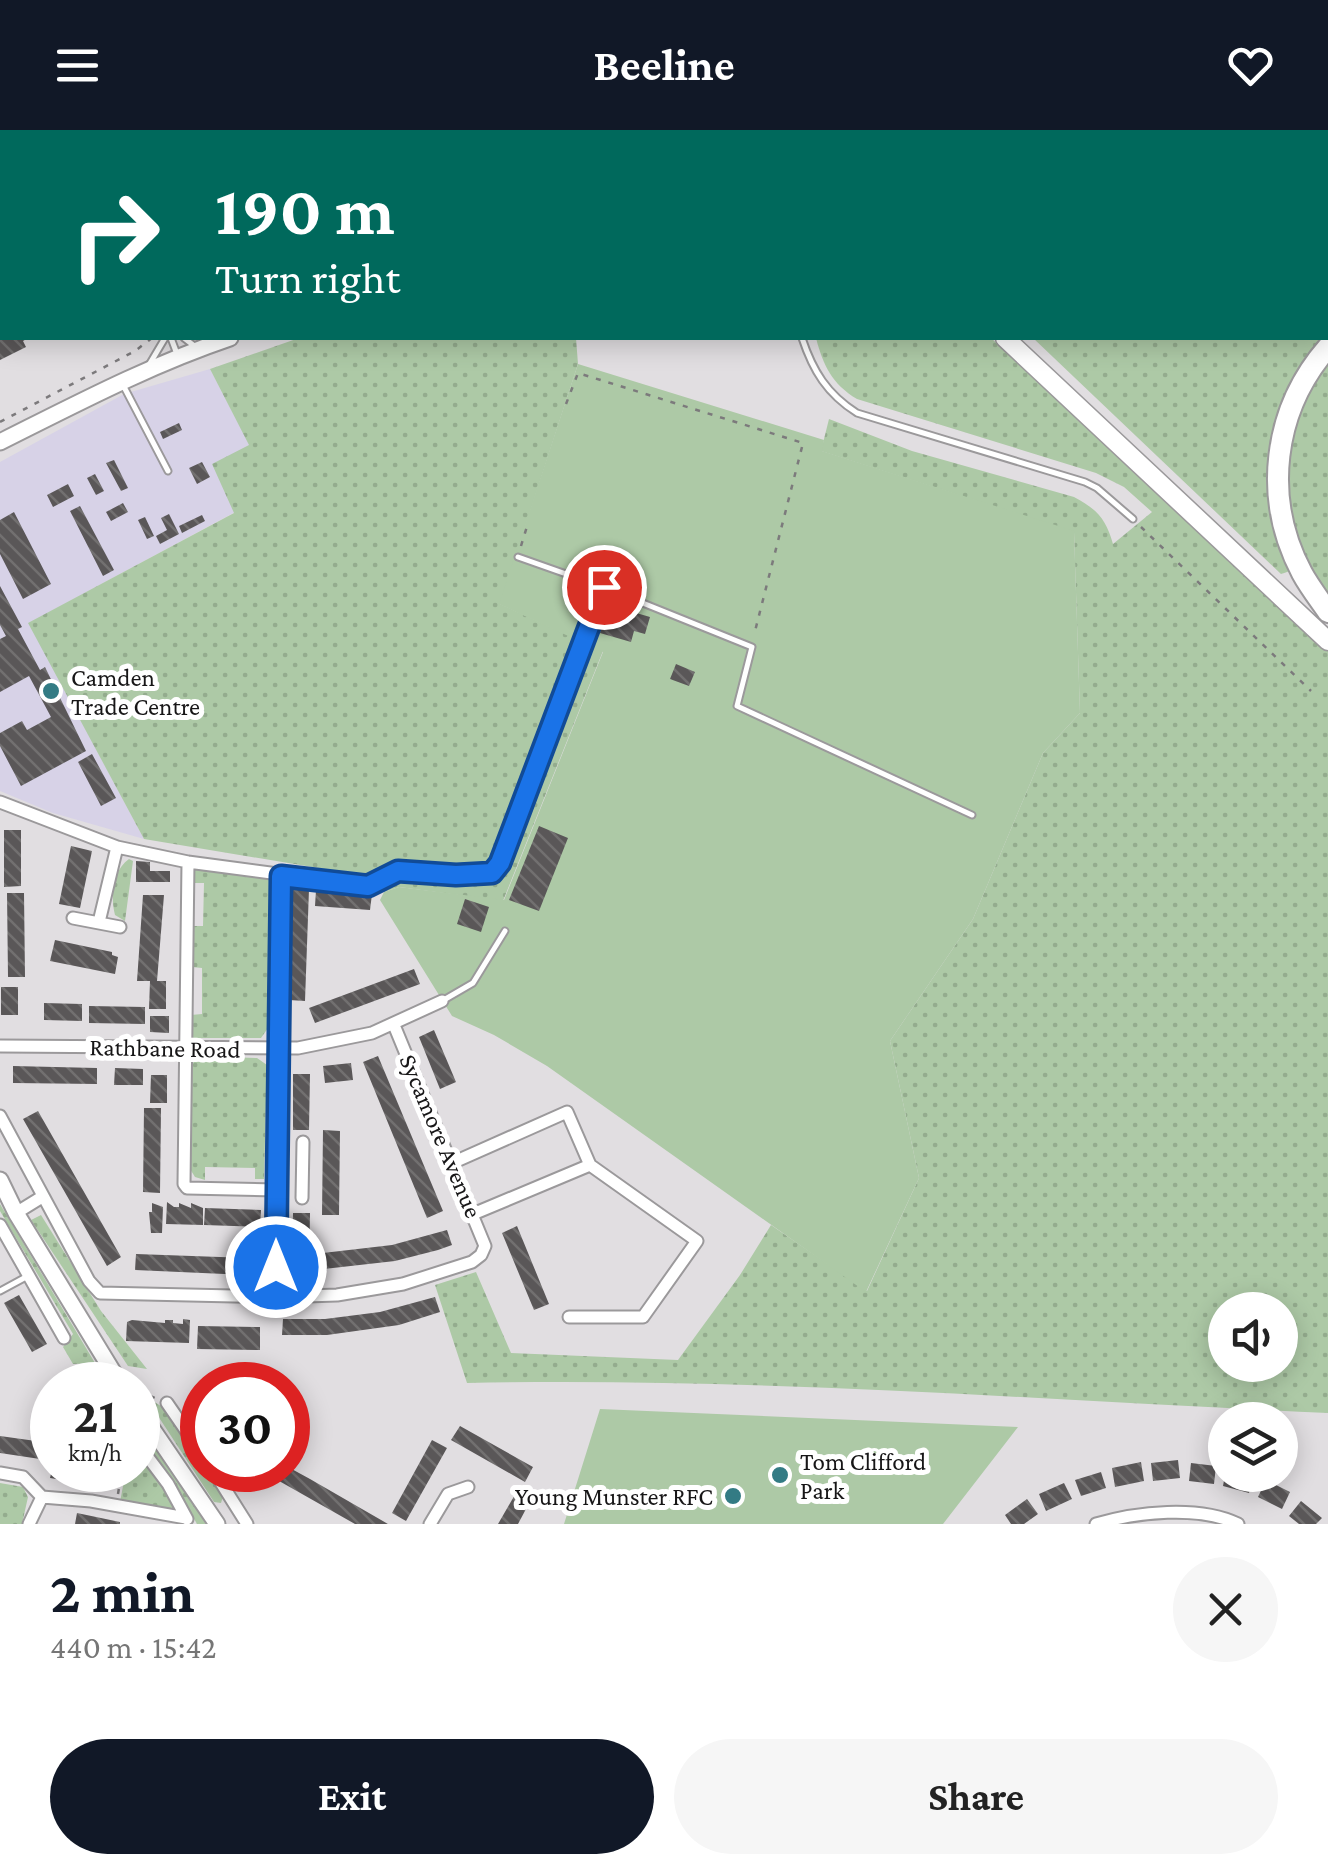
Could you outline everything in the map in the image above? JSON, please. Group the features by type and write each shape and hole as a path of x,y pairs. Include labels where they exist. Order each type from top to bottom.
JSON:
{"highway":[{"path":"1008,340 1328,642"},
{"path":"1328,347 1308,370 1292,403 1280,443 1276,483 1282,524 1302,572 1328,612"}],"main road":[{"path":"0,442 178,356 224,340"},
{"path":"0,1180 107,1362"},
{"path":"160,1440 216,1521"}],"street":[{"path":"0,802 116,847 188,862 368,886"},
{"path":"99,922 116,847"},
{"path":"188,862 184,1184 188,1188 276,1190"},
{"path":"276,1297 281,876"},
{"path":"72,918 120,927"},
{"name":"Rathbane Road","path":"0,1046 278,1048 346,1040 394,1026 442,1001"},
{"name":"Sycamore Avenue","path":"0,1116 89,1281 100,1292 276,1297 337,1294 397,1285 472,1262 485,1246 394,1026"},
{"path":"452,1163 567,1112 590,1165 697,1241 643,1317 569,1317"},
{"path":"302,1198 303,1142"},
{"path":"474,1214 590,1165"},
{"path":"276,1168 302,1168"},
{"path":"16,1213 42,1197"},
{"path":"0,1225 64,1338"},
{"path":"167,1403 180,1422"},
{"path":"0,1473 23,1477 42,1497 116,1505 188,1521"},
{"path":"160,1473 188,1521"},
{"path":"430,1524 448,1494 468,1486"},
{"path":"228,1492 247,1524"},
{"path":"30,1524 42,1497"},
{"path":"216,1521 236,1503"},
{"path":"1096,1524 1131,1514 1180,1514 1226,1518 1238,1524"}],"lane":[{"path":"144,372 167,340"},
{"path":"169,340 178,356"},
{"path":"187,340 198,348"},
{"path":"803,340 816,375 857,413 1084,482 1098,488 1133,519"},
{"path":"122,382 168,471"},
{"path":"518,557 752,646 737,706 972,815"},
{"path":"368,886 392,872 483,876 492,873 500,863 604,587"},
{"path":"442,1001 473,983 505,931"},
{"path":"0,1291 28,1276"}],"path":[{"path":"0,422 149,340"},
{"path":"566,404 578,373 803,443 752,646"},
{"path":"1133,519 1311,691"},
{"path":"518,557 528,523"},
{"path":"160,1400 167,1403"},
{"path":"116,1505 118,1492"}],"shaded area":[{"path":"210,369 250,446 235,512 29,623 144,839 53,813 0,791 0,462 124,394"}],"green space":[{"path":"293,340 576,340 578,364 500,604 603,651 503,901 399,887 384,892 384,881 366,876 144,839 28,623 234,513 212,464 249,445 210,369"},
{"path":"817,340 993,340 1328,650 1328,1413 1298,1411 1298,1402 1208,1402 1208,1407 790,1386 467,1383 435,1285 476,1272 511,1353 678,1360 771,1225 867,1291 919,1178 890,1041 973,919 1043,753 1080,713 1074,532 821,451 829,419 912,451 1074,497 1100,516 1113,544 1152,512 1124,487 1096,473 857,399 835,380"},
{"path":"1035,340 1321,340 1283,398 1273,439 1276,511 1290,571 1281,574"},
{"path":"1328,359 1328,599 1292,538 1284,451 1305,387"},
{"path":"578,364 824,440 822,451 1074,531 1080,713 1043,753 973,919 890,1041 919,1178 866,1292 547,1066 452,1016 380,900 384,892 399,887 504,900 603,652 499,604"},
{"path":"129,859 133,861 125,921 115,915 113,892 119,870"},
{"path":"194,869 272,879 268,1028 261,1038 191,1038 191,1015 202,1014 202,968 192,967 192,926 203,926 204,883 192,883"},
{"path":"195,1056 257,1058 267,1065 264,1179 255,1179 255,1168 205,1167 205,1180 195,1177 190,1169 191,1072"},
{"path":"0,1204 94,1362 72,1362 63,1347 73,1334 0,1211"},
{"path":"41,1215 101,1311 141,1362 125,1362 31,1220"},
{"path":"160,1405 180,1431 180,1450 160,1419"},
{"name":"Tom Clifford Park","path":"600,1409 1018,1427 943,1524 564,1524"},
{"path":"160,1453 180,1484 180,1492 185,1492 206,1524 197,1524 160,1467"},
{"path":"0,1483 23,1487 28,1497 22,1524 0,1524"},
{"path":"160,1484 175,1505 173,1511 120,1502 122,1492 160,1492"},
{"path":"207,1492 223,1492 221,1503 214,1502"}],"building":[{"path":"0,340 25,340 26,347 0,360"},
{"path":"179,423 182,430 163,439 160,432"},
{"path":"114,460 128,488 121,491 106,463"},
{"path":"202,462 210,477 197,484 189,468"},
{"path":"95,474 104,491 96,495 87,478"},
{"path":"68,484 74,496 53,507 47,495"},
{"path":"123,503 128,512 111,521 106,512"},
{"path":"80,506 114,570 103,576 70,511"},
{"path":"14,512 51,584 23,599 0,554 0,520"},
{"path":"169,514 179,534 160,544 156,536 167,530 161,518"},
{"path":"202,515 205,521 182,533 179,526"},
{"path":"145,517 154,536 147,539 138,520"},
{"path":"0,586 22,627 18,629 40,670 45,667 86,751 21,786 0,746 0,733 22,721 27,730 51,717 29,676 0,692 0,639 6,636 0,625"},
{"path":"609,605 650,617 645,634 634,631 631,642 600,633"},
{"path":"676,664 695,672 689,686 670,679"},
{"path":"92,754 116,798 101,806 78,762"},
{"path":"539,826 568,838 539,911 509,900"},
{"path":"4,830 21,830 21,886 4,887"},
{"path":"71,846 92,851 80,908 59,904"},
{"path":"136,861 150,862 150,871 170,871 170,882 136,882"},
{"path":"292,888 309,889 305,1001 289,1000"},
{"path":"316,890 372,894 370,910 315,906"},
{"path":"7,893 24,893 25,977 8,977"},
{"path":"143,895 164,895 157,981 166,981 166,1009 149,1009 150,981 137,981"},
{"path":"465,899 489,907 481,932 457,924"},
{"path":"55,940 112,952 118,957 115,974 50,961"},
{"path":"414,969 420,984 315,1023 309,1008"},
{"path":"1,987 18,987 18,1015 1,1015"},
{"path":"44,1003 82,1004 82,1021 44,1020"},
{"path":"89,1006 145,1007 145,1024 89,1023"},
{"path":"150,1016 169,1016 169,1033 150,1032"},
{"path":"434,1030 456,1082 440,1089 419,1037"},
{"path":"378,1056 443,1211 427,1218 363,1062"},
{"path":"351,1063 353,1080 325,1083 323,1066"},
{"path":"13,1066 97,1068 97,1084 13,1083"},
{"path":"115,1068 143,1069 143,1085 114,1085"},
{"path":"293,1074 310,1074 309,1130 293,1130"},
{"path":"151,1075 167,1075 167,1103 150,1103"},
{"path":"144,1108 161,1108 160,1193 143,1192"},
{"path":"38,1111 121,1257 107,1266 23,1119"},
{"path":"323,1130 340,1131 339,1215 322,1215"},
{"path":"167,1202 174,1207 179,1207 179,1203 191,1208 191,1203 203,1208 203,1225 166,1224"},
{"path":"152,1203 163,1207 162,1233 151,1233"},
{"path":"205,1208 261,1210 260,1227 204,1225"},
{"path":"293,1213 310,1213 309,1269 292,1269"},
{"path":"517,1226 549,1304 534,1310 502,1233"},
{"path":"447,1230 452,1245 438,1250 395,1261 324,1269 323,1253 392,1245"},
{"path":"136,1254 248,1258 247,1275 135,1270"},
{"path":"19,1295 47,1344 32,1352 4,1303"},
{"path":"435,1297 440,1312 399,1325 327,1335 282,1335 283,1319 325,1319 380,1312"},
{"path":"183,1319 190,1320 189,1343 126,1341 127,1322 132,1320 173,1320 183,1324"},
{"path":"198,1326 260,1327 260,1350 197,1349"},
{"path":"460,1426 533,1467 525,1482 451,1440"},
{"path":"0,1436 30,1440 30,1458 0,1453"},
{"path":"432,1440 447,1448 406,1521 392,1513"},
{"path":"1178,1460 1180,1478 1153,1481 1151,1463"},
{"path":"1141,1462 1144,1481 1115,1487 1112,1468"},
{"path":"1191,1463 1208,1465 1208,1483 1189,1481"},
{"path":"1101,1472 1106,1488 1081,1496 1075,1480"},
{"path":"310,1480 388,1524 355,1524 299,1492 310,1492"},
{"path":"1064,1483 1072,1499 1046,1511 1039,1494"},
{"path":"520,1486 534,1494 518,1524 498,1524"},
{"path":"1260,1492 1290,1492 1282,1509 1258,1497"},
{"path":"1027,1499 1038,1514 1024,1524 1011,1524 1005,1515"},
{"path":"1301,1501 1322,1518 1316,1524 1299,1524 1289,1516"},
{"path":"77,1513 120,1522 120,1524 75,1524"}],"place":[{"name":"Camden Trade Centre","path":"51,691"},
{"name":"Tom Clifford Park","path":"780,1475"},
{"name":"Young Munster RFC","path":"733,1496"}],"route":[{"path":"276,1267 281,876 368,886 398,871 483,876 492,873 500,863 604,587"}]}
